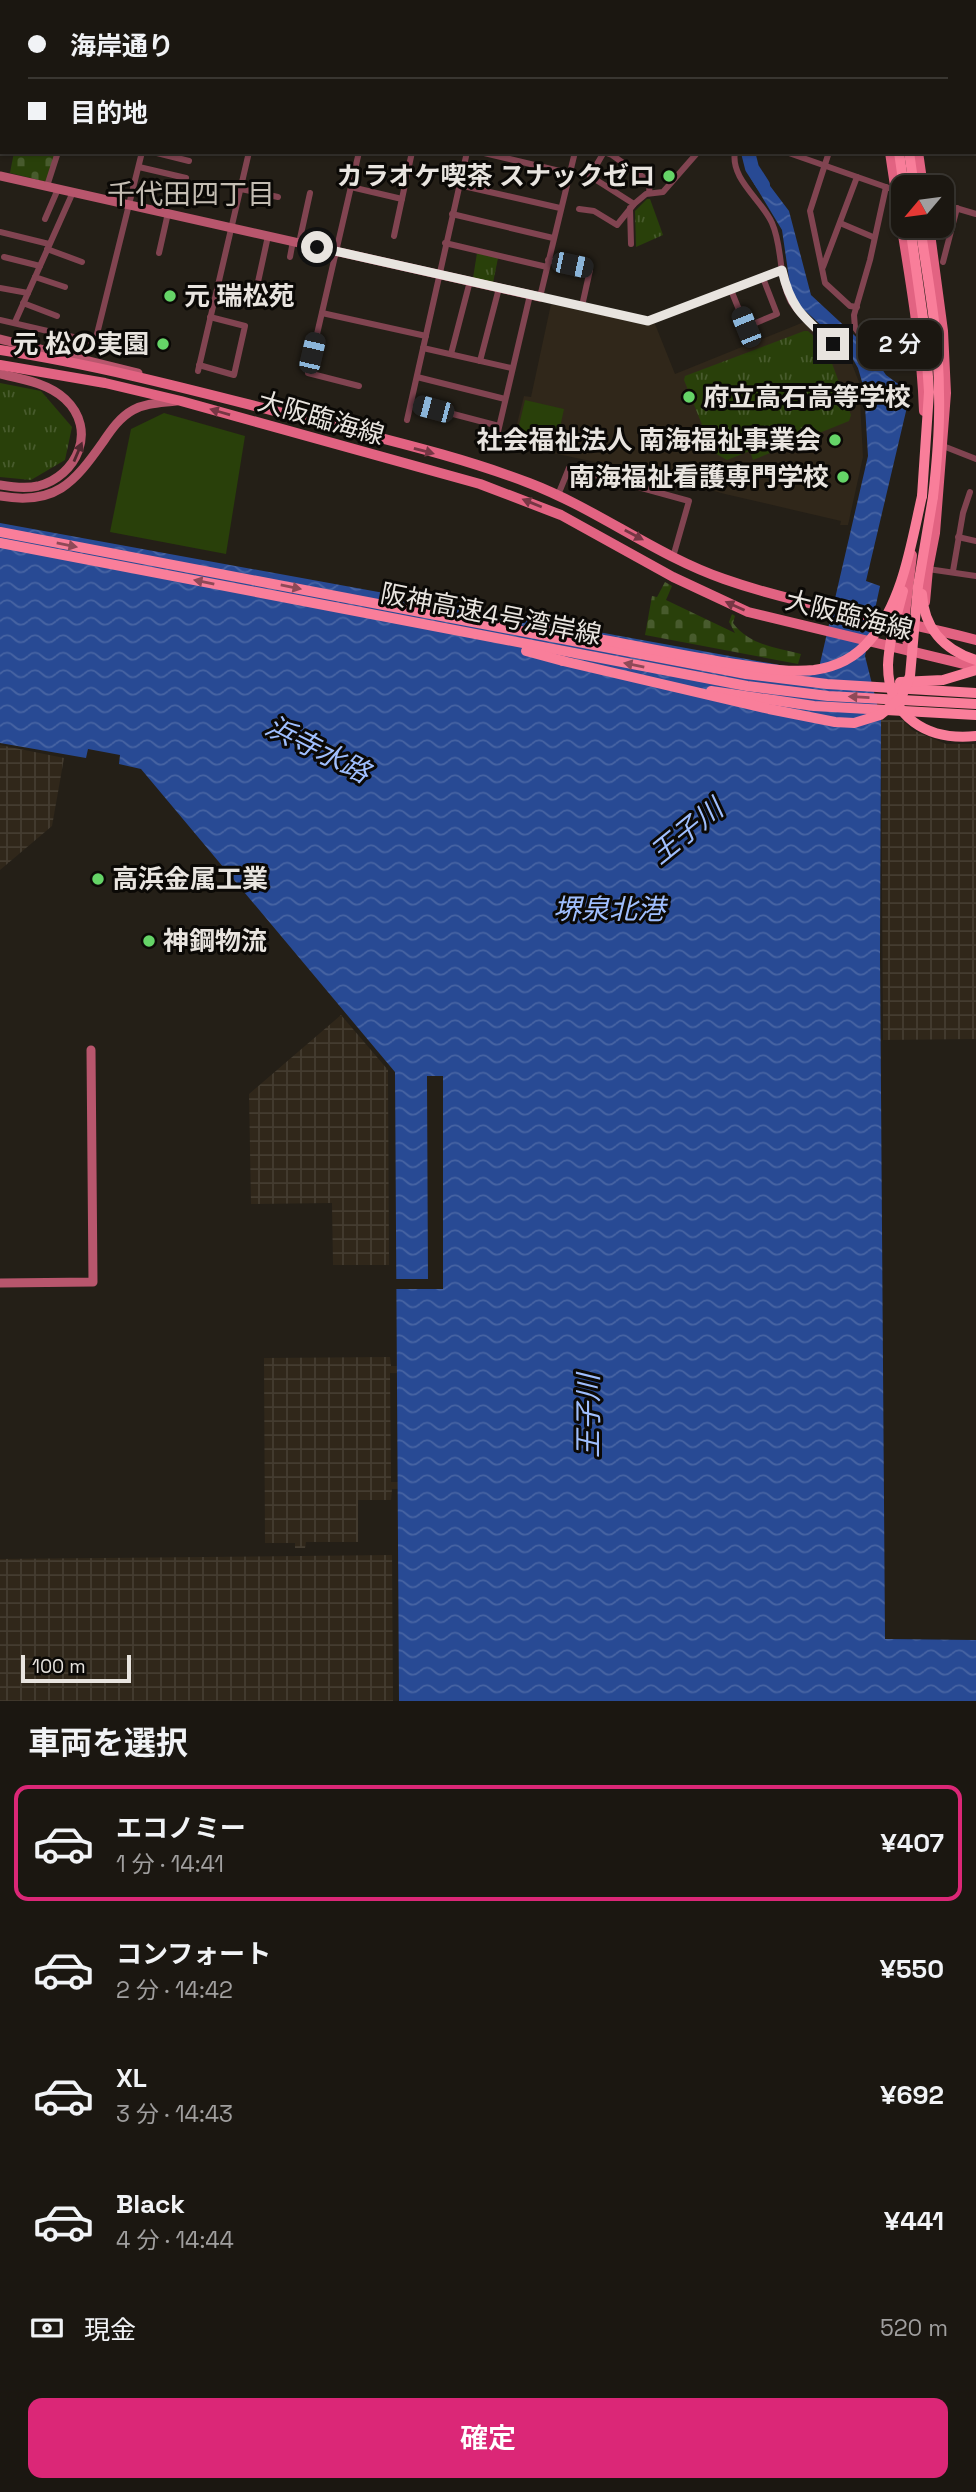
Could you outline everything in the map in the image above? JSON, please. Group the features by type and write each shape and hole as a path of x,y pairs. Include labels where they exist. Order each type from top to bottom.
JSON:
{"highway":[{"path":"898,175 899,154"},
{"path":"909,154 912,175"},
{"path":"912,238 925,332 929,392 923,606 938,638 952,650 976,660"},
{"path":"922,238 936,332 939,372 938,442 891,643 889,680 900,708 924,729 944,736 976,736"},
{"path":"440,614 755,666 802,670 824,668 854,655 870,640 883,622 900,583 927,496"},
{"path":"343,608 758,706 844,723 871,719 888,711 901,698 910,676 927,496"},
{"name":"阪神高速4号湾岸線","path":"0,532 440,614 575,643 787,680 976,693"},
{"name":"阪神高速4号湾岸線","path":"0,543 747,686 828,696 976,704"},
{"path":"787,680 943,680 976,669"},
{"path":"649,679 804,705 976,715"}],"main road":[{"path":"890,154 894,175"},
{"path":"918,154 921,175"},
{"path":"904,238 921,354 924,410 920,478 904,622 909,651"},
{"path":"909,651 923,626 928,569 935,533 946,393 943,331 931,238"},
{"name":"大阪臨海線","path":"0,351 50,358 206,393 485,468 558,495 673,557 721,578 829,608 923,626 976,640"},
{"name":"大阪臨海線","path":"0,365 105,383 181,401 481,484 561,515 672,577 748,612 873,641 976,669"}],"street":[{"path":"47,186 57,154"},
{"path":"0,320 95,342 142,154"},
{"path":"161,154 189,161"},
{"path":"211,317 245,326 234,375 198,368 249,154"},
{"path":"359,154 308,373 359,386"},
{"path":"394,236 412,154"},
{"path":"407,420 467,154"},
{"path":"488,154 568,173"},
{"path":"540,297 574,154"},
{"path":"603,154 590,176 632,206"},
{"path":"613,154 650,182 649,193"},
{"path":"579,208 594,212 617,225 632,206 649,193 663,192 696,154"},
{"path":"735,154 735,164 741,178 772,223 787,292 797,311 833,344"},
{"path":"792,154 891,187"},
{"path":"828,154 810,211 825,283 850,306 857,307"},
{"path":"139,167 186,178"},
{"path":"0,176 648,321 782,270"},
{"path":"822,268 857,177"},
{"path":"459,185 560,208"},
{"path":"351,187 402,199"},
{"path":"45,219 58,189"},
{"path":"241,189 278,197"},
{"path":"15,322 73,192"},
{"path":"290,257 310,193"},
{"path":"891,201 873,237 870,260 854,315 855,328 885,367 897,368 921,354"},
{"path":"631,244 632,206"},
{"path":"954,207 976,214"},
{"path":"943,262 957,208"},
{"path":"159,253 168,213"},
{"path":"452,214 553,238"},
{"path":"840,223 873,237"},
{"path":"0,232 48,247 82,262"},
{"path":"258,282 268,236"},
{"path":"445,243 590,270 582,306"},
{"path":"4,257 40,265"},
{"path":"35,277 65,287"},
{"path":"731,290 746,327 777,314 763,278"},
{"path":"451,354 470,281"},
{"path":"0,288 28,293"},
{"path":"480,361 499,288"},
{"path":"497,436 530,295"},
{"path":"23,303 57,316"},
{"path":"322,313 426,336"},
{"path":"0,339 116,366 206,393"},
{"path":"423,348 511,368"},
{"path":"0,374 41,386 66,400 78,419 82,443 76,460 50,481 27,488 0,485"},
{"path":"417,377 505,399"},
{"path":"0,496 15,499 34,498 59,491 74,480 113,427 132,411 146,405 181,401"},
{"path":"411,403 499,426"},
{"path":"943,446 976,459"},
{"path":"558,495 569,468 689,500 673,557"},
{"path":"953,571 962,513 970,492"},
{"path":"958,537 976,541"},
{"path":"928,569 976,576"},
{"path":"0,1283 93,1282 91,1050"}],"shaded area":[{"name":"府立高石高等学校","path":"551,304 649,325 655,324 675,374 804,322 828,345 838,344 850,359 859,382 863,457 848,525 840,525 841,521 714,491 714,488 512,444 524,396 531,397"},
{"path":"881,720 903,720 912,730 946,744 976,744 976,1039 883,1040"},
{"path":"0,745 64,758 52,826 0,870"},
{"path":"341,1015 388,1070 389,1265 333,1265 332,1203 251,1204 249,1094"},
{"path":"390,1357 391,1366 426,1366 423,1359 445,1358 446,1488 392,1489 391,1500 358,1500 358,1542 306,1542 305,1548 295,1548 295,1543 265,1543 264,1358","holes":["390,1373 429,1374 427,1402 430,1402 430,1408 427,1408 427,1431 430,1431 430,1437 427,1437 427,1459 430,1460 430,1465 427,1466 427,1482 391,1482"]},
{"path":"392,1555 393,1701 0,1701 0,1559"}],"green space":[{"path":"14,154 56,154 47,182 10,173"},
{"path":"650,199 663,235 636,247 635,211"},
{"path":"477,253 498,258 493,283 473,278"},
{"path":"808,331 826,347 851,415 849,421 753,460 750,451 727,460 713,452 684,380 685,376"},
{"path":"0,383 41,391 72,427 65,460 31,480 0,477"},
{"path":"525,400 564,409 555,451 515,442"},
{"path":"164,413 245,436 226,554 110,532 131,429"},
{"path":"665,582 672,586 666,600 735,633 729,622 732,614 735,616 733,623 755,641 801,654 798,664 645,635 652,596 657,597"}],"water":[{"name":"堺泉北港","path":"755,166 789,211 811,295 867,347 886,375 901,386 895,402 907,407 866,581 880,586 865,656 881,720 885,1639 976,1640 976,1701 399,1701 395,1072 141,769 119,764 120,755 88,749 86,758 0,743 0,523 818,672 868,456 864,389 858,368 847,349 800,306 795,297 790,285 782,230 750,177"}],"pier":[{"path":"427,1076 443,1076 443,1289 393,1289 393,1279 428,1279"}],"waterway":[{"name":"王子川","path":"748,154 752,168 763,185"}],"place":[{"name":"カラオケ喫茶 スナックゼロ","path":"669,176"},
{"name":"元 瑞松苑","path":"170,296"},
{"name":"元 松の実園","path":"163,344"},
{"name":"府立高石高等学校","path":"689,397"},
{"name":"社会福祉法人 南海福祉事業会","path":"835,440"},
{"name":"南海福祉看護専門学校","path":"843,477"},
{"name":"高浜金属工業","path":"98,879"},
{"name":"神鋼物流","path":"149,941"}],"district":[{"name":"千代田四丁目","path":"191,194"}],"route":[{"path":"317,247 648,321 782,270 787,292 797,311 833,344"}],"water label":[{"name":"浜寺水路","path":"318,749"}]}
